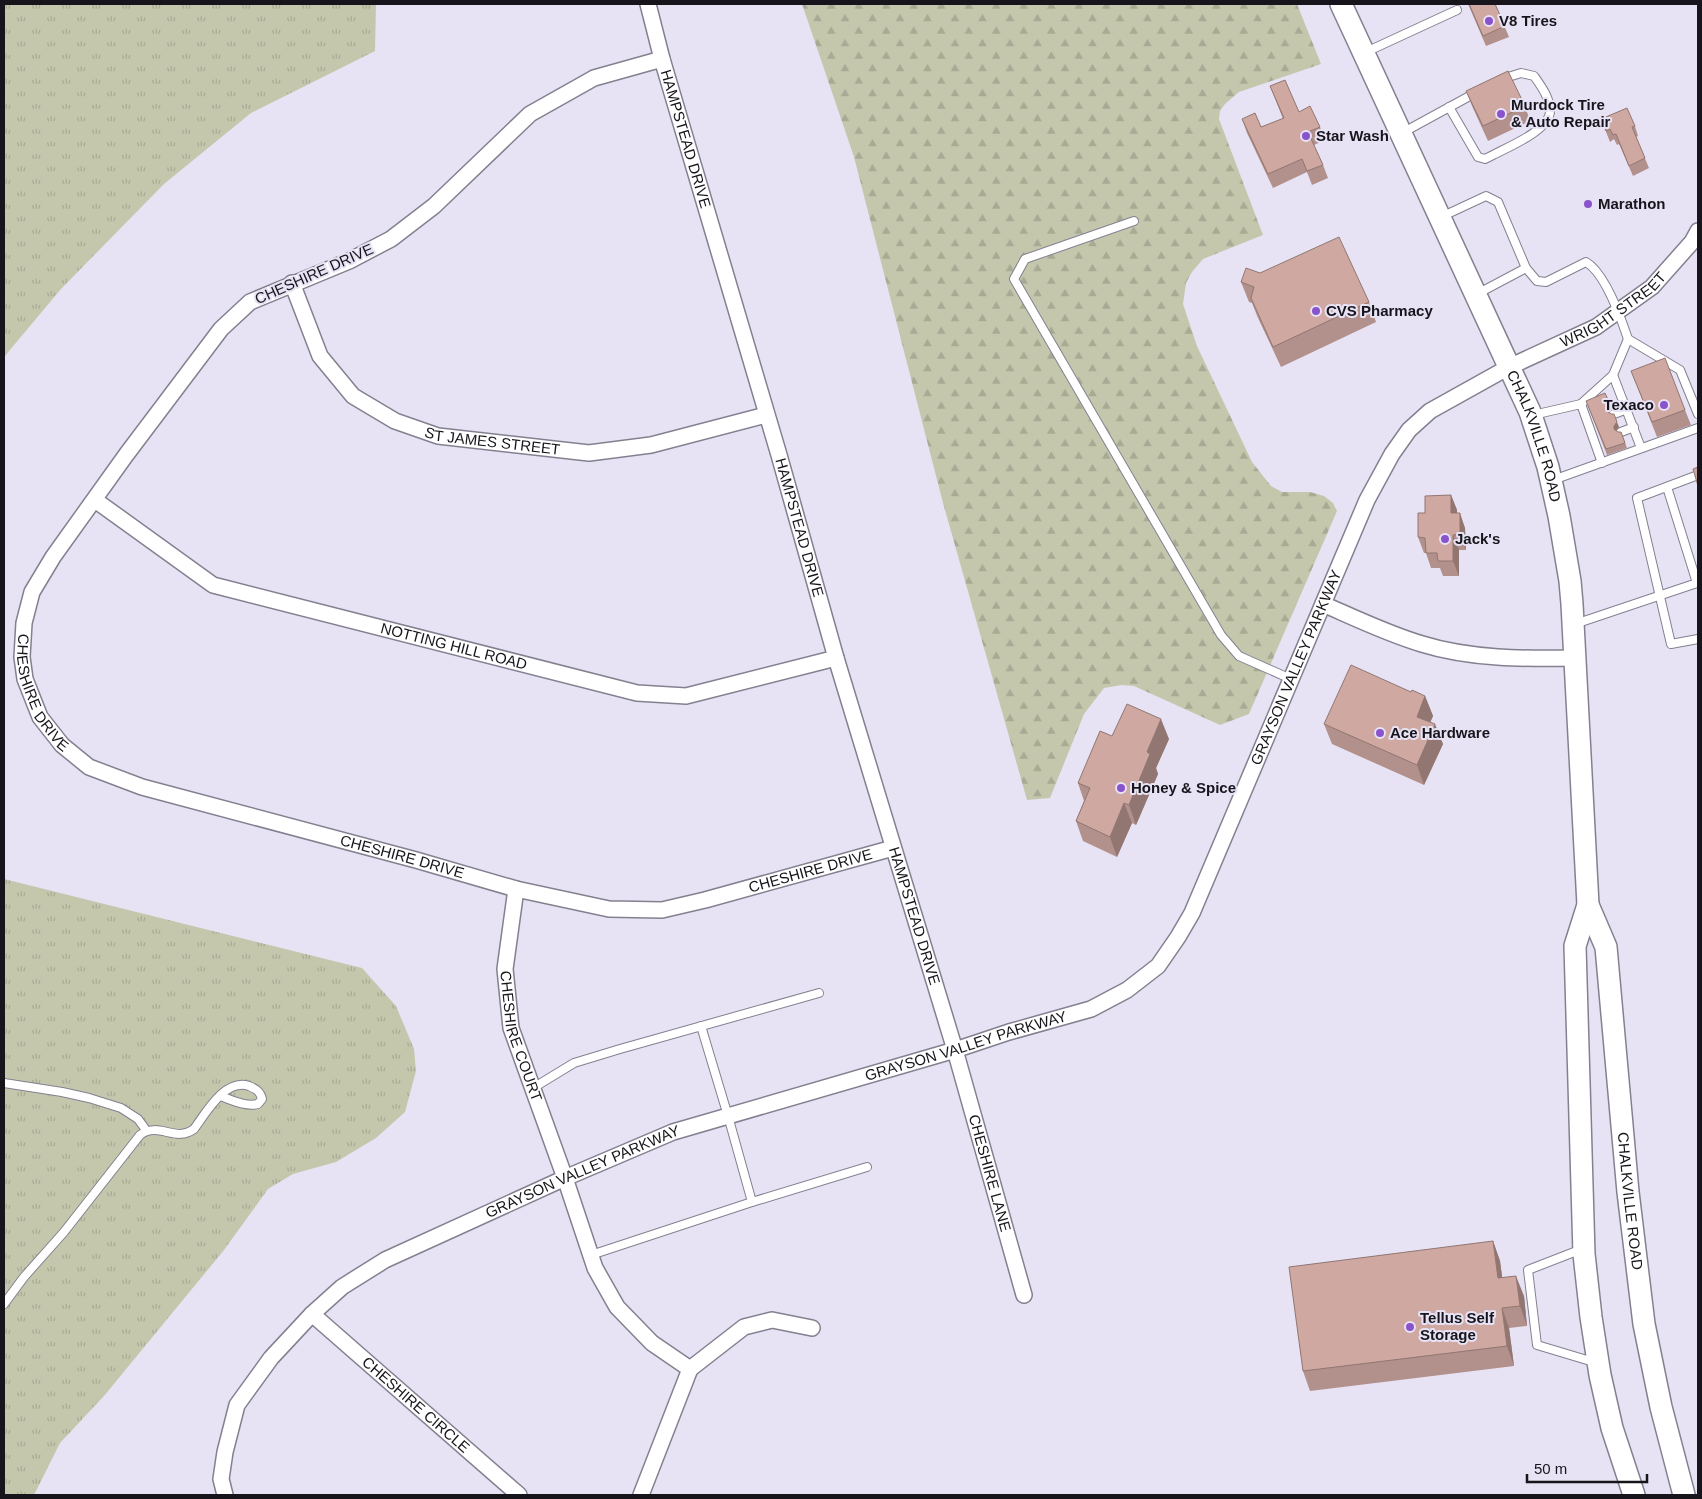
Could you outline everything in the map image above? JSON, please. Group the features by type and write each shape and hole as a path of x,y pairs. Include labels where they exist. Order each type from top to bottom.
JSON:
{"main road":[{"name":"CHALKVILLE ROAD","path":"1341,4 1509,366 1531,416 1552,481 1570,581 1588,905 1606,947 1628,1192 1644,1324 1661,1408 1684,1495"},
{"name":"CHALKVILLE ROAD","path":"1588,905 1575,946 1584,1249 1591,1317 1612,1428 1634,1495"}],"street":[{"name":"HAMPSTEAD DRIVE","path":"648,4 662,59 836,658 955,1050"},
{"name":"CHESHIRE DRIVE","path":"662,59 594,78 530,114 434,206 391,239 348,261 250,302 221,329 126,455 53,557 32,592 24,623 22,657 25,679 40,716 62,745 89,768 142,787 416,860 516,889 609,909 662,910 893,848"},
{"name":"WRIGHT STREET","path":"1509,366 1596,327 1619,311 1652,287 1692,242 1698,231"},
{"name":"ST JAMES STREET","path":"292,283 320,356 353,396 394,421 438,436 589,453 651,445 766,415"},
{"name":"GRAYSON VALLEY PARKWAY","path":"225,1495 221,1479 225,1452 237,1406 271,1358 312,1314 342,1287 385,1260 565,1178 673,1132 1092,1009 1128,990 1158,966 1192,913 1367,500 1392,454 1409,430 1430,411 1509,366"},
{"name":"NOTTING HILL ROAD","path":"95,500 213,585 637,693 686,696 836,658"},
{"path":"1323,604 1424,645 1488,656 1575,658"},
{"name":"CHESHIRE COURT","path":"516,889 505,969 512,1028 565,1178"},
{"name":"CHESHIRE LANE","path":"955,1050 1024,1295"},
{"path":"565,1178 595,1268 617,1307 652,1343 690,1369"},
{"name":"CHESHIRE CIRCLE","path":"312,1314 520,1495"},
{"path":"641,1495 690,1369 744,1327 772,1320 812,1328"}],"lane":[{"path":"1364,53 1457,10"},
{"path":"1449,108 1478,157 1485,159 1538,131 1550,113 1542,87 1534,76 1522,73 1511,75 1498,81"},
{"path":"1402,133 1481,90"},
{"path":"1441,217 1486,196 1498,202 1526,268 1537,281 1546,282 1586,262 1594,267 1619,311 1628,339 1613,375 1581,404 1531,416"},
{"path":"1134,221 1026,259 1014,279 1221,635 1239,656 1291,679"},
{"path":"1476,295 1526,268"},
{"path":"1628,339 1680,370 1698,414"},
{"path":"1613,375 1641,448"},
{"path":"1581,404 1598,440 1602,463"},
{"path":"1614,414 1627,409"},
{"path":"1621,432 1634,427"},
{"path":"1552,481 1698,428"},
{"path":"1698,475 1637,498 1671,644 1698,639"},
{"path":"1573,624 1660,595 1698,585 1666,487"},
{"path":"533,1088 574,1064 818,993"},
{"path":"700,1026 752,1202"},
{"path":"4,1082 89,1098 121,1108 138,1119 146,1130"},
{"path":"4,1304 24,1277 64,1232 140,1135 146,1130 153,1128 177,1134 189,1132 194,1129 220,1096 232,1086 244,1084 256,1088 261,1093 262,1099 258,1104 252,1106 220,1096"},
{"path":"590,1255 867,1167"},
{"path":"1584,1249 1528,1270 1537,1345 1599,1364"}],"green space":[{"path":"4,4 376,4 375,51 251,113 164,184 61,289 4,357"},
{"path":"802,4 1297,4 1321,64 1239,92 1220,111 1219,119 1263,235 1203,259 1186,283 1183,304 1197,346 1252,462 1271,486 1282,492 1310,492 1324,496 1333,503 1337,511 1249,714 1220,725 1134,686 1122,685 1104,688 1084,714 1050,798 1027,800 943,503 854,157"},
{"path":"4,879 362,968 396,1006 414,1049 416,1071 405,1112 376,1138 336,1162 293,1174 268,1189 224,1250 104,1396 60,1443 34,1495 4,1495"}],"building":[{"name":"V8 Tires","path":"1469,4 1495,4 1505,26 1483,36"},
{"path":"1508,71 1525,106 1483,126 1466,91"},
{"path":"1285,80 1299,112 1310,106 1320,127 1308,132 1323,165 1307,171 1302,159 1268,174 1242,119 1255,113 1261,127 1284,118 1270,86"},
{"path":"1627,108 1635,126 1632,127 1645,158 1629,166 1616,134 1613,135 1610,129 1606,131 1601,119"},
{"name":"CVS Pharmacy","path":"1339,237 1369,302 1273,347 1251,298 1254,287 1241,282 1246,268 1260,273"},
{"name":"Texaco","path":"1665,358 1685,410 1652,422 1631,371"},
{"name":"Texaco","path":"1605,393 1610,404 1607,411 1614,414 1617,422 1614,429 1621,432 1625,443 1606,449 1586,401"},
{"path":"1698,467 1698,486 1693,469"},
{"name":"Jack's","path":"1451,495 1451,513 1460,513 1460,534 1453,535 1453,561 1438,561 1437,553 1426,553 1425,538 1418,537 1418,513 1425,513 1425,496"},
{"name":"Ace Hardware","path":"1351,665 1411,692 1412,690 1425,696 1417,717 1435,724 1417,765 1324,724"},
{"name":"Honey & Spice","path":"1127,704 1161,719 1147,752 1150,754 1129,805 1124,803 1110,837 1076,821 1090,788 1078,783 1100,731 1112,736"},
{"name":"Tellus Self Storage","path":"1493,1241 1498,1278 1516,1276 1520,1306 1502,1308 1507,1346 1303,1371 1289,1267"}],"place":[{"name":"V8 Tires","path":"1489,21"},
{"name":"Murdock Tire & Auto Repair","path":"1501,114"},
{"name":"Star Wash","path":"1306,136"},
{"name":"Marathon","path":"1588,204"},
{"name":"CVS Pharmacy","path":"1316,311"},
{"name":"Texaco","path":"1664,405"},
{"name":"Jack's","path":"1445,539"},
{"name":"Ace Hardware","path":"1380,733"},
{"name":"Honey & Spice","path":"1121,788"},
{"name":"Tellus Self Storage","path":"1410,1327"}]}
